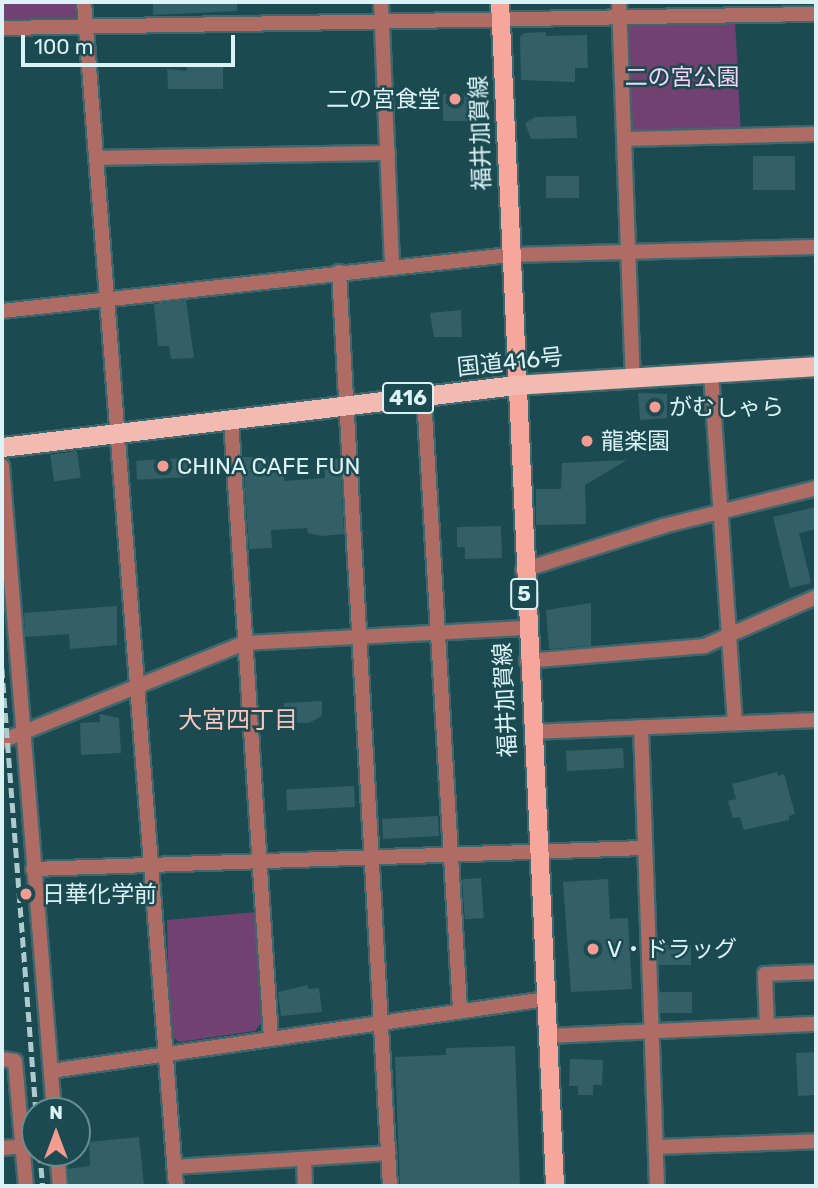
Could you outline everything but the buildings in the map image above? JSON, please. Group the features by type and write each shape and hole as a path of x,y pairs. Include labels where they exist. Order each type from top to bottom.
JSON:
{"highway":[{"name":"国道416号","path":"2,447 514,385 633,375 816,366"}],"main road":[{"name":"福井加賀線","path":"500,11 514,385 555,1186"}],"street":[{"path":"84,2 176,1186"},
{"path":"381,2 392,265"},
{"path":"620,2 633,375"},
{"path":"2,28 382,22 500,11 620,18 816,14"},
{"path":"625,139 816,134"},
{"path":"97,158 388,153"},
{"path":"2,311 392,265 509,255 816,247"},
{"path":"339,272 371,856 383,1021 390,1186"},
{"path":"712,372 736,723"},
{"path":"424,396 460,1009"},
{"path":"231,420 271,1038"},
{"path":"2,466 53,1097"},
{"path":"523,570 720,511 816,488"},
{"path":"527,661 665,652 704,646 816,597"},
{"path":"2,741 245,643 526,628"},
{"path":"532,732 816,720"},
{"path":"641,727 657,1186"},
{"path":"33,869 645,848"},
{"path":"767,1026 765,974 816,972"},
{"path":"51,1071 460,1009 547,999"},
{"path":"549,1036 816,1024"},
{"path":"2,1059 15,1061 21,1125"},
{"path":"656,1147 816,1141"},
{"path":"2,1148 21,1146"},
{"path":"174,1167 390,1153"},
{"path":"303,1159 305,1186"},
{"path":"25,1167 26,1186"},
{"path":"58,1167 60,1186"}],"green space":[{"path":"2,2 84,2 84,28 2,28"},
{"name":"二の宮公園","path":"735,20 741,131 629,137 623,26"},
{"path":"257,912 264,1019 255,1031 179,1042 170,1035 167,920"}],"railway":[{"path":"2,668 35,1097"},
{"path":"41,1167 43,1186"}],"place":[{"name":"二の宮食堂","path":"455,99"},
{"name":"がむしゃら","path":"655,407"},
{"name":"龍楽園","path":"587,441"},
{"name":"CHINA CAFE FUN","path":"163,466"},
{"name":"日華化学前","path":"26,894"},
{"name":"V・ドラッグ","path":"593,949"}],"district":[{"name":"大宮四丁目","path":"238,721"}]}
